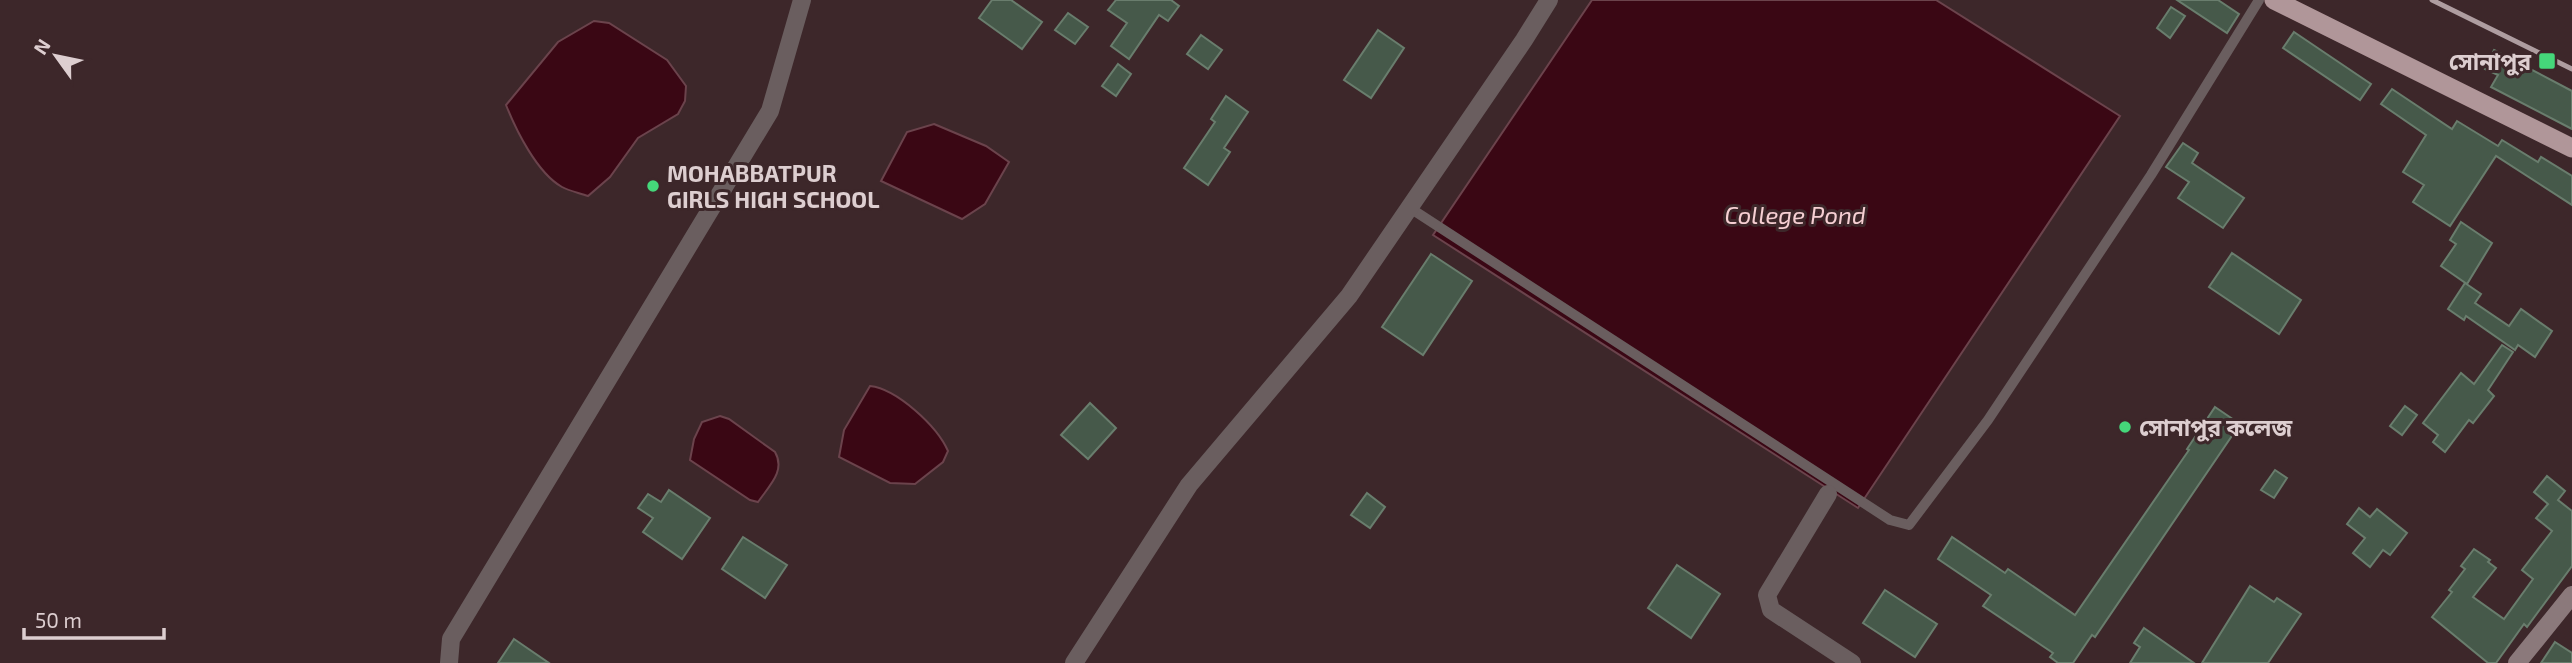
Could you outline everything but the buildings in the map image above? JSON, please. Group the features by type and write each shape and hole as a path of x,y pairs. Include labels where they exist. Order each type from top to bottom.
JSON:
{"highway":[{"path":"2274,0 2572,148"}],"main road":[{"path":"2517,663 2572,595"}],"street":[{"path":"449,663 451,639 770,111 802,0"},
{"path":"1074,663 1189,485 1349,296 1549,0"},
{"path":"1828,494 1767,595 1771,610 1852,663"}],"lane":[{"path":"1410,208 1890,520 1909,524 1995,409 2151,175 2259,0"}],"water":[{"name":"College Pond","path":"1592,0 1936,0 2120,116 1858,508 1433,235"},
{"path":"594,21 609,23 667,60 686,86 685,101 678,114 638,138 610,177 588,196 562,187 544,172 522,138 506,105 558,42"},
{"path":"934,124 986,146 1009,162 985,204 962,219 881,181 907,132"},
{"path":"870,386 892,394 915,410 935,431 948,451 943,462 915,484 890,483 839,457 844,430"},
{"path":"720,416 729,419 775,452 779,466 777,472 758,502 750,500 690,460 694,439 702,422"}],"railway":[{"path":"2432,0 2572,69"}],"place":[{"name":"সোনাপুর","path":"2547,61"},
{"name":"MOHABBATPUR GIRLS HIGH SCHOOL","path":"653,186"},
{"name":"সোনাপুর কলেজ","path":"2125,427"}]}
